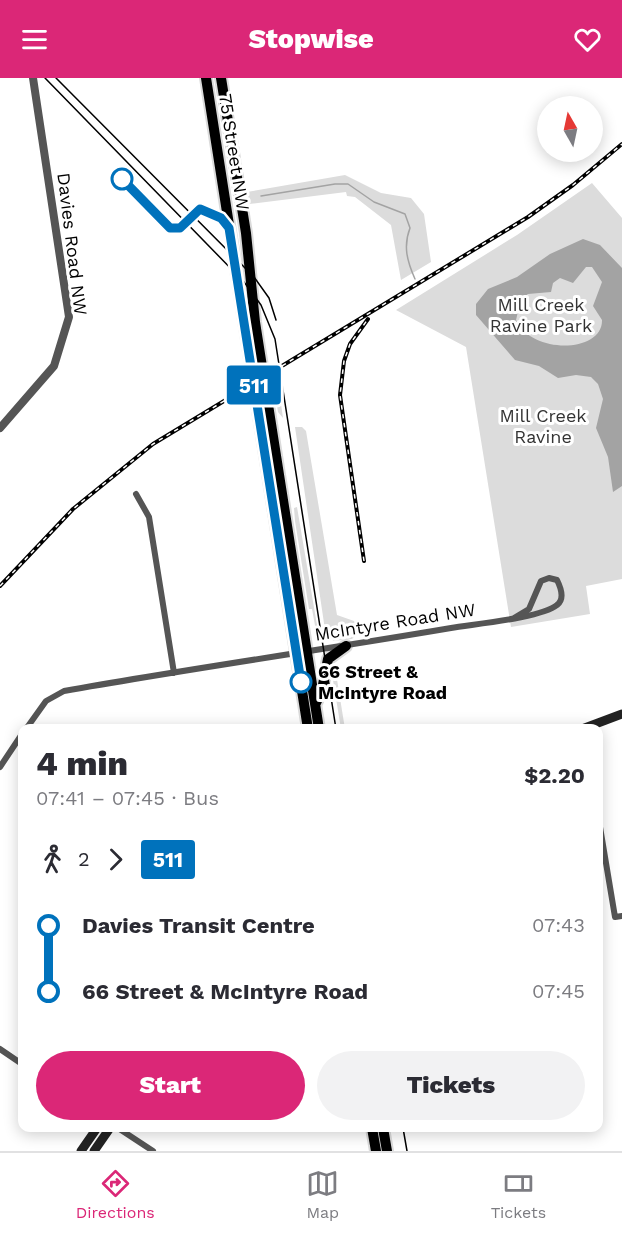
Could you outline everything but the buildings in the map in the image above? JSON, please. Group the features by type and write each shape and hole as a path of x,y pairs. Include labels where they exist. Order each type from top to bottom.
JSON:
{"main road":[{"name":"75 Street NW","path":"206,78 301,653 319,724"},
{"path":"214,78 221,125 234,157"},
{"name":"75 Street NW","path":"221,78 246,233 255,322 301,653 308,724"},
{"path":"315,704 322,690 328,659 346,646"},
{"path":"597,724 622,714"},
{"path":"81,1151 94,1132"},
{"path":"94,1151 107,1132"},
{"path":"373,1132 376,1151"},
{"path":"384,1132 387,1151"}],"street":[{"name":"Davies Road NW","path":"0,428 3,418 54,366 69,317 33,78"},
{"path":"136,494 149,517 174,673"},
{"name":"McIntyre Road NW","path":"30,724 46,701 59,693 514,618 557,606 562,593 557,580 549,578 541,581 529,609 514,618"},
{"path":"0,767 18,740"},
{"path":"603,841 618,917"},
{"path":"0,1049 18,1061"},
{"path":"124,1132 153,1151"}],"green space":[{"path":"345,175 381,193 411,198 424,214 431,262 401,280 391,225 355,197 347,196 346,192 249,204 247,192"},
{"name":"Mill Creek Ravine Park","path":"592,183 622,218 622,579 586,586 590,614 511,627 466,347 396,310 517,235"},
{"path":"278,382 283,418 278,412 273,383"},
{"path":"295,427 302,427 306,431 337,615 354,621 360,631 352,639 333,641 331,631 325,630"},
{"path":"297,507 318,631 316,631 312,609 309,609 295,521 294,508"},
{"path":"335,667 344,724 340,724 331,668"}],"shaded area":[{"path":"583,239 600,245 622,268 622,486 613,492 608,457 596,428 603,399 598,384 591,377 576,375 558,378 539,366 515,360 476,315 476,304 488,289 517,277 550,254","holes":["586,267 592,267 602,282 593,306 602,320 599,331 591,339 565,346 536,339 524,331 516,320 521,299 528,294 551,292 553,283 560,278 573,283"]}],"waterway":[{"path":"261,196 348,184 374,202 405,214 410,228 407,254 415,279"}],"tram line":[{"path":"45,78 244,282 261,305 275,339 335,724"},
{"path":"56,78 254,277 269,298 276,320"},
{"path":"404,1132 407,1151"}],"railway":[{"path":"0,586 73,509 153,444 528,217 573,185 622,144"},
{"path":"364,561 340,395 344,361 350,344 368,319"}],"bus line":[{"name":"511","path":"122,179 170,228 176,229 184,226 200,209 221,218 229,228 301,682"}],"place":[{"name":"66 Street & McIntyre Road","path":"301,682"}],"park label":[{"name":"Mill Creek Ravine","path":"543,426"}]}
